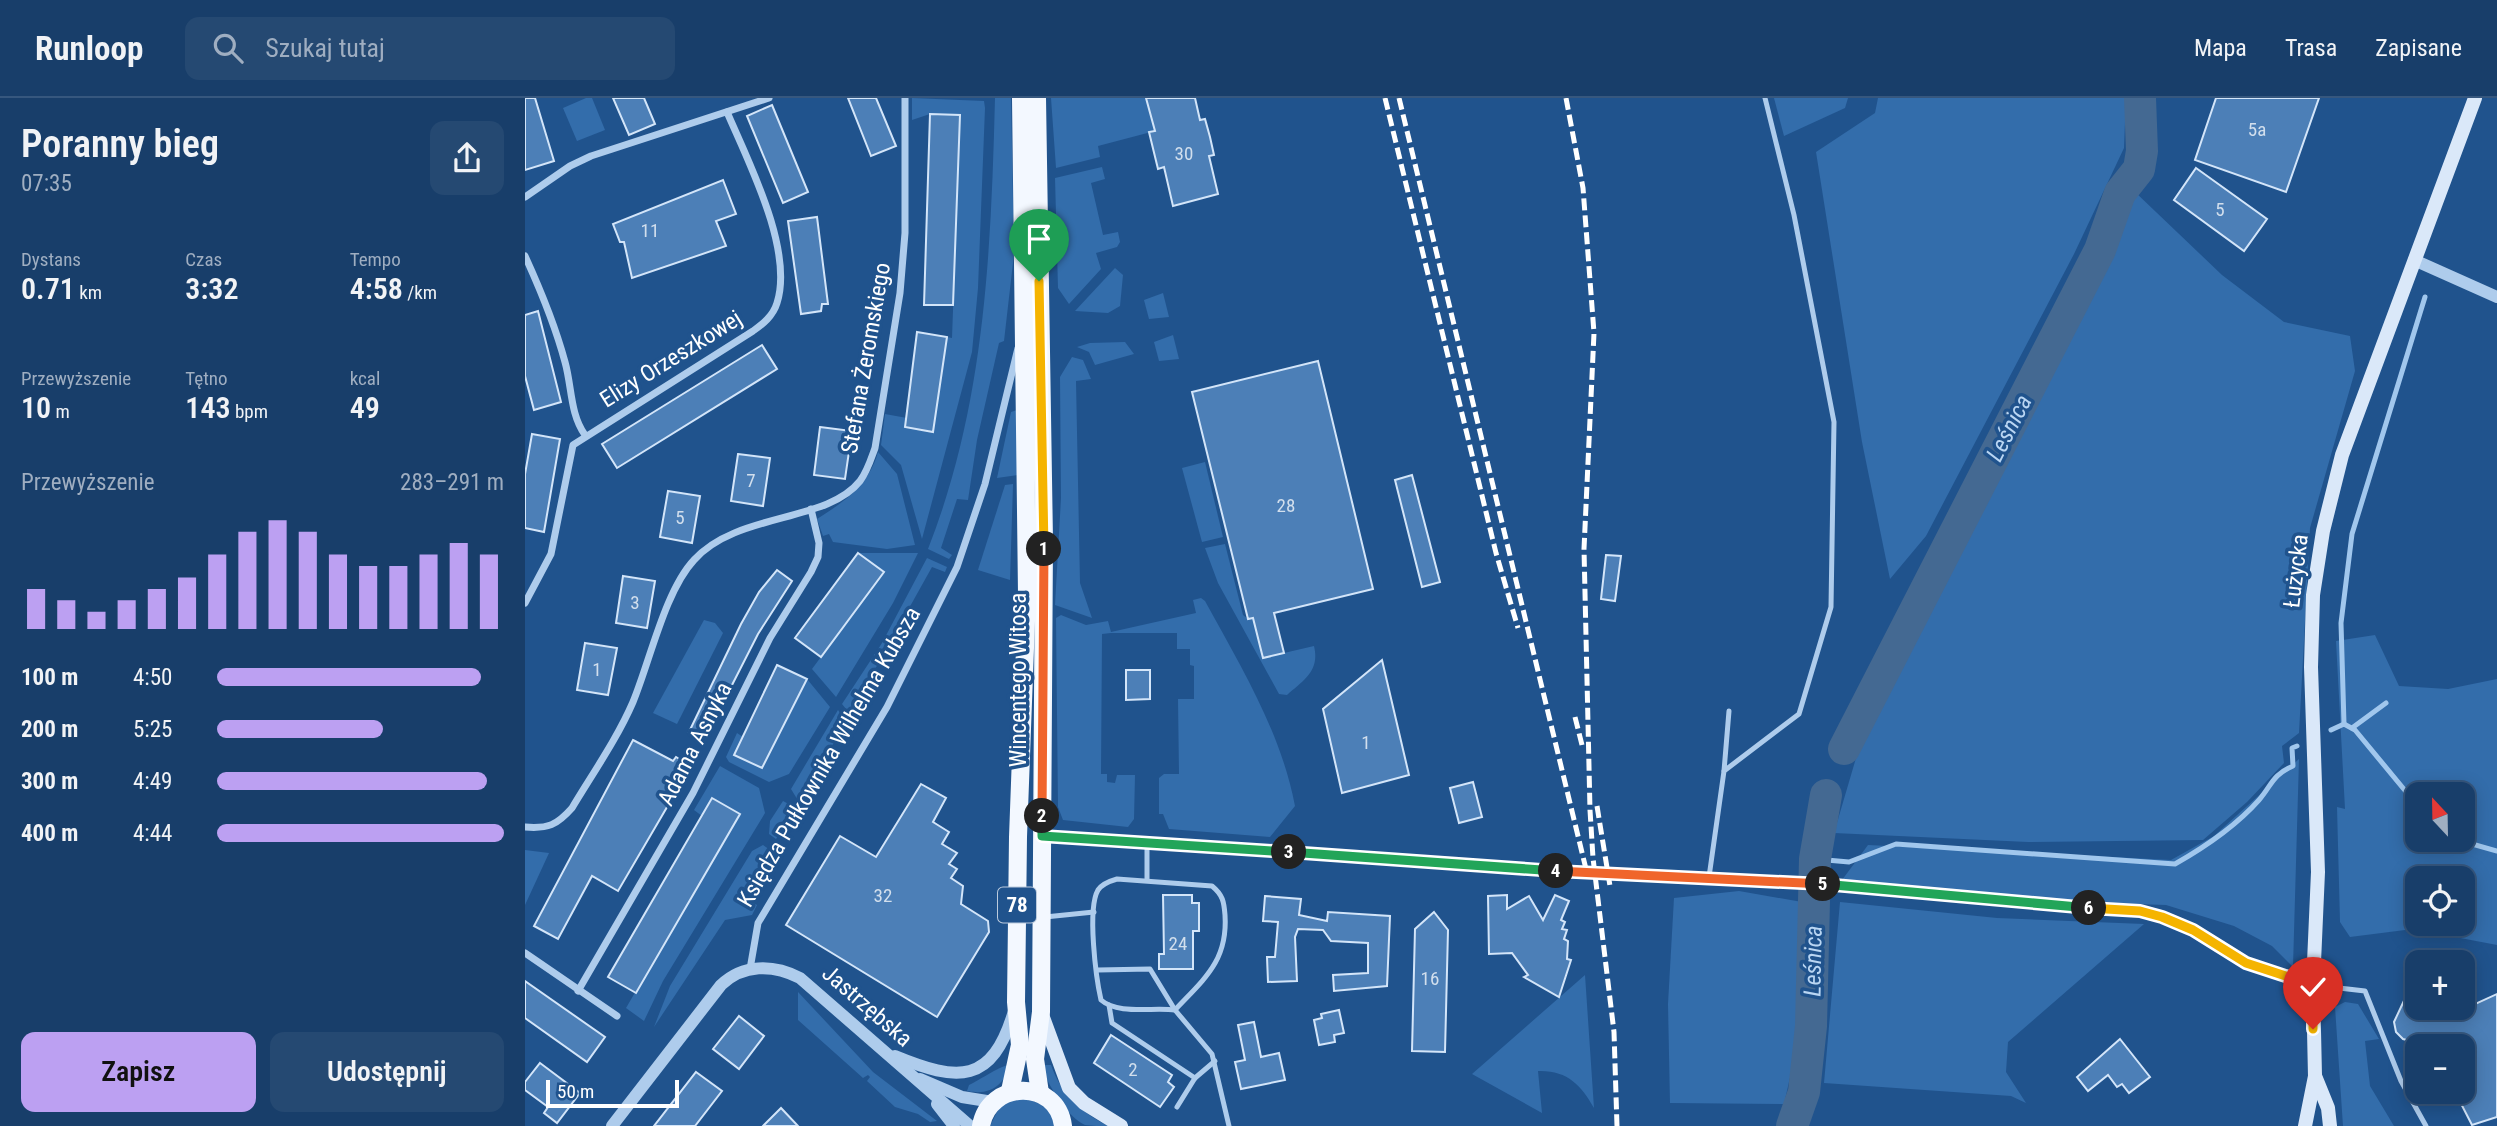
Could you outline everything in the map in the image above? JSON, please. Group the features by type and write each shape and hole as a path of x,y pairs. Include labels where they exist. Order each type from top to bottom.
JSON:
{"main road":[{"name":"Wincentego Witosa","path":"1010,1091 1020,1045 1016,1002 1027,594 1021,98"},
{"name":"Wincentego Witosa","path":"1037,98 1044,541 1041,1012 1035,1045 1039,1093"},
{"name":"Łużycka","path":"2305,1126 2315,1076 2313,985 2319,872 2311,667 2313,595 2323,531 2343,454 2475,98"},
{"path":"1041,1012 1069,1088 1084,1104 1121,1126"},
{"name":"Łużycka","path":"2315,1076 2328,1108 2330,1126"},
{"path":"981,1126 984,1115 993,1102 1010,1091 1026,1089 1039,1093 1056,1106 1065,1125"}],"street":[{"path":"525,197 570,166 591,156 769,98"},
{"name":"Stefana Żeromskiego","path":"525,827 547,829 560,822 572,808 619,728 642,679 680,578 694,559 735,531 811,509 846,494 860,482 875,448 900,293 905,233 905,98"},
{"name":"Elizy Orzeszkowej","path":"585,435 753,331 772,314 778,302 779,272 771,217 727,112"},
{"path":"525,256 550,310 572,391 575,415 585,435 573,445 551,554 525,603"},
{"path":"2414,260 2497,297"},
{"name":"Księdza Pułkownika Wilhelma Kubsza","path":"750,968 758,923 887,707 947,589 985,484 1024,325"},
{"name":"Adama Asnyka","path":"578,991 693,793 770,638 811,572 818,557 819,543 811,509"},
{"path":"1042,836 1567,872"},
{"path":"1709,877 2140,911 2193,930 2246,963 2313,985"},
{"path":"525,953 617,1016"},
{"path":"612,1126 721,985 731,975 750,968"},
{"name":"Jastrzębska","path":"750,968 788,972 800,978 970,1126"},
{"path":"881,1051 937,1072 970,1070 986,1063 1002,1046 1016,1002"},
{"name":"Jastrzębska","path":"911,1075 962,1097 993,1102"},
{"path":"929,1093 954,1126"}],"lane":[{"path":"1724,771 1799,714 1831,607 1834,422 1794,215 1765,98"},
{"path":"1567,872 1709,877 1724,771 1729,711"},
{"path":"1147,844 1147,879"},
{"path":"1117,879 1147,879 1212,887 1224,900 1225,942 1216,967 1175,1010 1109,1005 1101,1000 1094,912 1095,900 1101,887 1117,879"},
{"path":"1042,917 1094,912"},
{"path":"1098,971 1150,969 1175,1010 1202,1039 1215,1061 1229,1126"},
{"path":"2313,985 2365,990 2401,1081 2426,1126"},
{"path":"1109,1005 1112,1023 1195,1078"},
{"path":"1177,1107 1195,1078 1215,1061"}],"shaded area":[{"path":"592,98 605,130 577,141 563,108"},
{"path":"912,98 984,101 985,108 978,288 972,352 922,539 901,465 881,445 885,414 907,418 906,427 933,432 947,337 952,338 960,115 930,114 912,120"},
{"path":"995,98 1011,98 1014,254 1004,341 999,343 977,440 968,500 957,499 941,548 952,555 949,559 928,549 962,439 973,383 987,270"},
{"path":"1051,98 1146,98 1155,131 1098,146 1100,157 1056,168"},
{"path":"1774,98 1848,98 1845,108 1784,136"},
{"path":"1878,98 2126,98 2125,116 2139,112 2139,115 2125,122 2124,148 2074,254 1926,536 1890,579 1862,442 1816,152 1875,113"},
{"path":"1102,167 1105,179 1091,183 1103,235 1118,232 1120,242 1117,247 1096,253 1101,269 1069,304 1058,288 1055,178"},
{"path":"2134,191 2222,275 2284,322 2350,336 2355,371 2310,528 2299,733 2282,746 2284,763 2247,802 2203,840 2028,842 1834,833 1861,741 2116,237"},
{"path":"1115,268 1123,275 1120,306 1108,313 1075,311"},
{"path":"1163,293 1169,317 1149,319 1144,300"},
{"path":"1173,335 1179,359 1159,361 1154,342"},
{"path":"1125,342 1134,354 1095,365 1089,352 1077,347 1090,343"},
{"path":"1072,357 1083,360 1091,379 1076,381 1080,583 1092,618 1055,605 1061,498 1060,377"},
{"path":"1017,410 1018,475 997,478 1011,412"},
{"path":"878,452 897,474 915,545 887,549 833,542 829,534 823,536 817,519 846,499 862,483"},
{"path":"1205,462 1223,537 1202,542 1182,468"},
{"path":"1013,484 1010,580 978,570 1005,485"},
{"path":"1225,544 1243,615 1248,619 1253,618 1263,658 1314,646 1313,669 1287,695 1279,694 1218,583 1205,548"},
{"path":"858,553 918,553 893,603 836,697 812,669 884,572"},
{"path":"927,558 947,567 945,572 932,567 850,714 842,704 882,643"},
{"path":"1201,598 1232,650 1270,726 1289,779 1295,806 1270,837 1169,829 1163,814 1159,814 1159,778 1164,774 1179,774 1178,699 1194,699 1194,666 1190,665 1190,649 1177,649 1177,633 1111,633 1102,634 1101,774 1107,774 1107,782 1115,783 1117,775 1135,775 1134,819 1128,827 1063,820 1058,807 1056,618 1061,615 1086,625 1108,621 1111,632 1196,613 1193,600"},
{"path":"704,620 715,623 723,633 677,724 653,713"},
{"path":"2375,635 2399,686 2448,689 2497,679 2497,945 2450,936 2475,936 2475,866 2405,866 2405,930 2350,937 2340,922 2337,807 2345,809 2336,641"},
{"path":"807,679 830,707 789,774 769,782 729,762 726,757 737,733 743,737 735,755 763,768"},
{"path":"838,710 846,722 799,802 791,789"},
{"path":"2299,759 2293,967 2272,946 2234,926 2166,905 2077,902 1842,880 1868,845 2171,860 2214,836"},
{"path":"720,766 759,788 765,813 663,981 644,1021 626,1008 739,814 713,798 702,816 694,810"},
{"path":"783,801 796,808 776,839 769,834 770,821"},
{"path":"763,845 770,850 741,896 757,905 752,915 725,920 654,1027 670,986 752,851"},
{"path":"525,850 549,853 525,905"},
{"path":"1739,891 1802,902 1794,1060 1784,1104 1670,1103 1668,1004 1674,898"},
{"path":"1840,902 1997,918 2144,924 2008,1042 2006,1072 2026,1103 2011,1096 1824,1083"},
{"path":"1585,975 1594,1108 1572,1080 1557,1073 1538,1071 1542,1113 1472,1074"},
{"path":"798,992 873,1072 937,1121 930,1122 918,1114 895,1107 867,1081 870,1077 868,1075 863,1078 798,1020"},
{"path":"2345,1002 2358,1004 2379,1039 2365,1041 2370,1086 2394,1126 2343,1126 2335,1007"},
{"path":"1012,1064 1005,1078 995,1087 983,1092 967,1091 969,1085"},
{"path":"1042,1065 1051,1065 1060,1085 1073,1101 1108,1126 1085,1125 1078,1121 1052,1090"},
{"path":"1020,1097 1047,1109 1055,1126 990,1126 1000,1106"}],"building":[{"path":"525,98 535,98 554,161 525,170"},
{"path":"613,98 644,98 655,124 629,135"},
{"path":"848,98 876,98 896,146 871,156"},
{"path":"1146,98 1195,98 1200,120 1205,119 1210,137 1214,155 1209,156 1218,194 1173,206 1164,167 1158,169 1149,132 1155,131"},
{"path":"2216,98 2319,98 2286,192 2195,160"},
{"path":"772,105 808,192 783,203 747,116"},
{"path":"930,114 960,115 953,305 924,305"},
{"path":"2196,168 2267,219 2244,251 2174,200"},
{"path":"723,180 736,214 716,221 726,246 632,278 624,242 620,242 613,224"},
{"path":"817,217 828,304 822,304 821,311 801,314 788,221"},
{"path":"538,311 561,402 534,410 525,376 525,315"},
{"path":"917,332 947,337 933,432 905,427"},
{"path":"762,345 777,369 617,468 602,444"},
{"path":"1318,361 1373,589 1274,613 1284,653 1263,658 1253,618 1248,619 1192,392"},
{"path":"820,427 852,431 845,479 814,475"},
{"path":"532,434 560,439 544,532 525,528 525,474"},
{"path":"738,454 770,458 763,506 731,501"},
{"path":"1412,475 1440,582 1422,587 1395,480"},
{"path":"668,491 700,496 692,543 660,537"},
{"path":"858,553 884,572 821,657 795,638"},
{"path":"1606,555 1621,556 1615,601 1601,599"},
{"path":"777,570 792,581 758,634 705,738 689,732 741,624 759,592"},
{"path":"623,576 655,581 647,628 616,623"},
{"path":"585,643 617,648 608,695 577,690"},
{"path":"1382,660 1409,775 1342,793 1323,709"},
{"path":"777,665 807,679 762,768 734,755"},
{"path":"1126,670 1150,670 1150,699 1126,700"},
{"path":"633,740 673,761 676,757 691,766 618,891 592,876 558,939 534,926"},
{"path":"1473,782 1482,817 1459,823 1450,788"},
{"path":"921,784 946,798 933,822 949,832 942,844 957,853 949,864 957,869 951,878 963,886 961,904 988,921 989,932 937,1017 786,925 840,836 876,857"},
{"path":"712,798 740,814 636,993 608,977"},
{"path":"1163,895 1192,895 1192,903 1199,903 1199,931 1193,931 1193,969 1159,969 1159,954 1164,954"},
{"path":"1507,895 1507,909 1529,896 1543,920 1555,895 1569,901 1561,920 1565,922 1562,929 1567,930 1564,939 1568,941 1567,959 1571,960 1559,997 1524,977 1528,975 1512,953 1489,954 1488,896"},
{"path":"1265,896 1301,899 1299,915 1327,921 1328,912 1390,916 1387,986 1334,991 1333,975 1368,973 1368,943 1331,941 1323,930 1298,929 1295,937 1297,981 1268,982 1267,957 1275,957 1278,922 1263,921"},
{"path":"1434,912 1448,930 1445,1052 1412,1051 1415,929"},
{"path":"525,981 605,1037 587,1062 525,1018"},
{"path":"2497,994 2497,1117 2472,1125 2461,1104 2475,1104 2475,1034 2405,1034 2405,1040 2396,1032 2394,1022 2405,998 2405,1020 2475,1020 2475,1004"},
{"path":"1339,1010 1344,1033 1334,1035 1335,1042 1319,1045 1314,1020 1322,1018 1321,1014"},
{"path":"739,1016 764,1036 739,1069 713,1049"},
{"path":"1254,1022 1261,1057 1279,1053 1285,1080 1241,1089 1235,1062 1245,1060 1238,1025"},
{"path":"1111,1035 1172,1075 1168,1082 1174,1087 1160,1107 1094,1063"},
{"path":"2120,1039 2150,1077 2129,1093 2122,1084 2117,1087 2108,1075 2088,1091 2077,1077"},
{"path":"540,1063 580,1093 557,1123 544,1113 548,1107 525,1090 525,1082"},
{"path":"696,1072 722,1091 695,1126 654,1126"},
{"path":"781,1108 798,1126 763,1126"}],"waterway":[{"name":"Leśnica","path":"1844,749 2100,250 2120,193 2139,169 2142,151 2140,98"},
{"path":"2344,724 2341,623 2352,534 2425,297"},
{"path":"2352,728 2386,703"},
{"path":"2331,730 2344,724 2355,730 2405,790"},
{"path":"1815,859 1849,862 1896,844 2175,864 2219,836 2250,810 2276,777 2293,766 2292,748 2297,746"},
{"name":"Leśnica","path":"1792,1126 1804,1092 1811,1026 1815,859 1826,795"},
{"path":"2475,845 2497,851"}],"railway":[{"path":"1385,98 1496,553 1518,628"},
{"path":"1399,98 1586,869"},
{"path":"1566,98 1583,188 1594,333 1584,549 1590,810 1593,858 1614,1032 1617,1126"},
{"path":"1575,717 1582,745"},
{"path":"1597,806 1610,886"}],"route":[{"path":"1039,281 1044,541 1042,836 1567,872 1784,881 2140,911 2193,930 2246,963 2313,985 2313,1029"}]}
